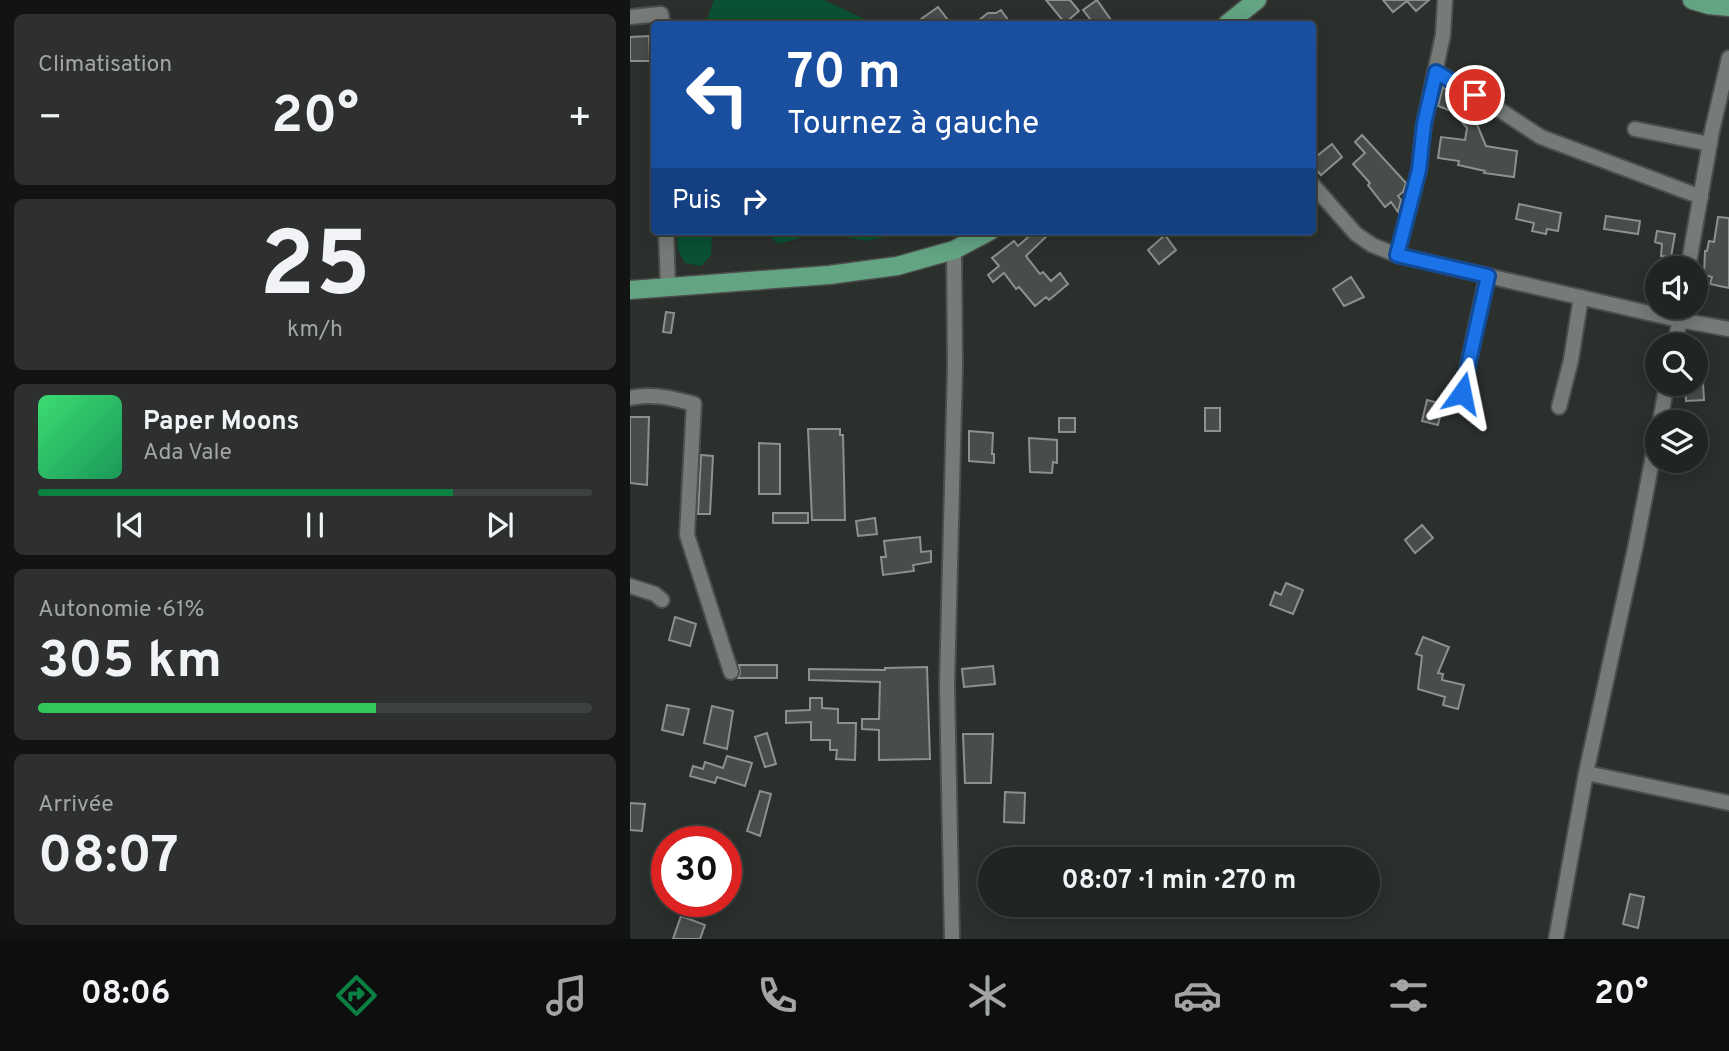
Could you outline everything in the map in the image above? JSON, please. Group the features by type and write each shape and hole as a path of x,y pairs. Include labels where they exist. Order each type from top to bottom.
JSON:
{"main road":[{"path":"1236,12 1257,0"},
{"path":"1692,0 1729,7"},
{"path":"630,290 829,275 897,267 954,250 982,235"}],"street":[{"path":"1397,255 1419,170 1424,124 1443,35 1445,0"},
{"path":"630,17 662,14 663,21"},
{"path":"1690,256 1710,144 1729,58"},
{"path":"1436,72 1463,86 1541,137 1701,197"},
{"path":"1635,129 1710,144"},
{"path":"1316,189 1356,234 1372,245 1397,255 1581,298 1645,308"},
{"path":"666,235 668,288"},
{"path":"952,939 947,685 954,250"},
{"path":"1462,393 1488,276"},
{"path":"1559,407 1571,360 1581,298"},
{"path":"1699,319 1729,329"},
{"path":"630,398 672,397 694,404 687,536 731,672"},
{"path":"1556,939 1586,773 1650,473"},
{"path":"630,586 655,594 662,600"},
{"path":"1586,773 1729,803"}],"green space":[{"path":"714,0 824,0 869,21 706,21"},
{"path":"677,235 712,235 711,255 701,266 685,263 678,250"},
{"path":"769,235 811,235 778,244"},
{"path":"837,235 895,235 866,241"}],"building":[{"path":"1046,0 1070,0 1079,11 1067,21 1063,21"},
{"path":"1097,0 1111,20 1092,21 1083,10"},
{"path":"1383,0 1429,0 1416,11 1407,1 1393,12"},
{"path":"938,7 949,21 918,21"},
{"path":"1001,10 1009,21 978,21 988,13"},
{"path":"649,36 650,61 630,61 630,37"},
{"path":"1443,87 1486,113 1476,122 1486,146 1517,151 1514,177 1484,173 1485,171 1458,165 1459,161 1438,158 1441,137 1465,140 1467,128 1454,112 1438,106"},
{"path":"1362,135 1406,183 1403,192 1398,196 1401,200 1398,212 1391,202 1385,207 1368,185 1370,183 1353,164 1365,153 1355,142"},
{"path":"1332,144 1342,157 1321,175 1316,169 1316,157"},
{"path":"1519,204 1561,213 1558,231 1547,229 1546,234 1532,231 1534,223 1516,219"},
{"path":"1606,216 1640,221 1638,234 1604,229"},
{"path":"1718,217 1729,218 1729,288 1710,284 1712,277 1708,276 1708,256 1705,256 1705,251 1709,241 1714,242"},
{"path":"1657,231 1675,234 1671,256 1661,256 1662,244 1655,242"},
{"path":"1030,235 1048,235 1026,256 1040,274 1043,272 1051,281 1060,273 1068,284 1049,300 1046,297 1035,306 1019,287 1016,289 1004,273 993,282 988,275 999,266 992,258 1014,241 1018,246"},
{"path":"1165,235 1176,250 1159,264 1148,250"},
{"path":"1351,277 1364,297 1344,306 1333,289"},
{"path":"666,312 674,313 671,333 663,332"},
{"path":"1686,396 1704,396 1704,400 1686,401"},
{"path":"1427,400 1443,404 1438,425 1422,421"},
{"path":"1205,408 1220,408 1220,431 1205,431"},
{"path":"630,417 649,417 647,485 630,483"},
{"path":"1059,418 1075,418 1075,432 1059,432"},
{"path":"808,429 840,429 840,435 843,435 845,520 812,520"},
{"path":"969,431 993,433 994,463 969,461"},
{"path":"1029,438 1057,440 1057,463 1053,462 1052,473 1030,472"},
{"path":"759,443 780,444 780,494 759,494"},
{"path":"701,455 713,456 710,514 698,514"},
{"path":"773,513 808,513 808,523 773,523"},
{"path":"875,518 877,534 858,536 856,521"},
{"path":"1422,525 1433,538 1415,553 1405,540"},
{"path":"920,537 921,552 931,551 931,562 913,565 914,571 883,575 881,557 886,557 884,541"},
{"path":"1286,583 1303,590 1293,614 1270,605 1275,592 1281,595"},
{"path":"675,617 696,624 690,646 669,640"},
{"path":"1423,637 1449,647 1438,673 1443,674 1442,680 1464,685 1458,709 1443,705 1445,697 1418,689 1422,656 1416,654"},
{"path":"739,665 777,665 777,678 738,678"},
{"path":"993,666 995,684 964,687 962,669"},
{"path":"927,667 930,759 879,760 879,730 862,729 862,719 879,719 880,682 809,680 809,669 885,670"},
{"path":"810,698 822,698 822,708 838,709 838,723 856,723 855,760 836,759 837,750 830,750 830,740 811,740 811,722 786,723 786,711 810,710"},
{"path":"667,705 689,709 683,735 662,730"},
{"path":"712,706 733,711 727,749 704,743"},
{"path":"767,733 776,764 765,767 755,737"},
{"path":"963,734 993,734 991,783 965,783"},
{"path":"727,756 752,763 745,786 717,777 715,783 690,776 693,766 703,769 705,762 723,768"},
{"path":"760,791 771,794 760,836 747,831"},
{"path":"1005,792 1025,793 1024,823 1004,822"},
{"path":"630,803 645,804 642,831 630,830"},
{"path":"1630,894 1644,897 1638,928 1623,924"},
{"path":"681,917 705,925 700,939 673,939"}],"route":[{"path":"1462,393 1488,276 1397,255 1419,170 1424,124 1436,72 1475,95"}]}
